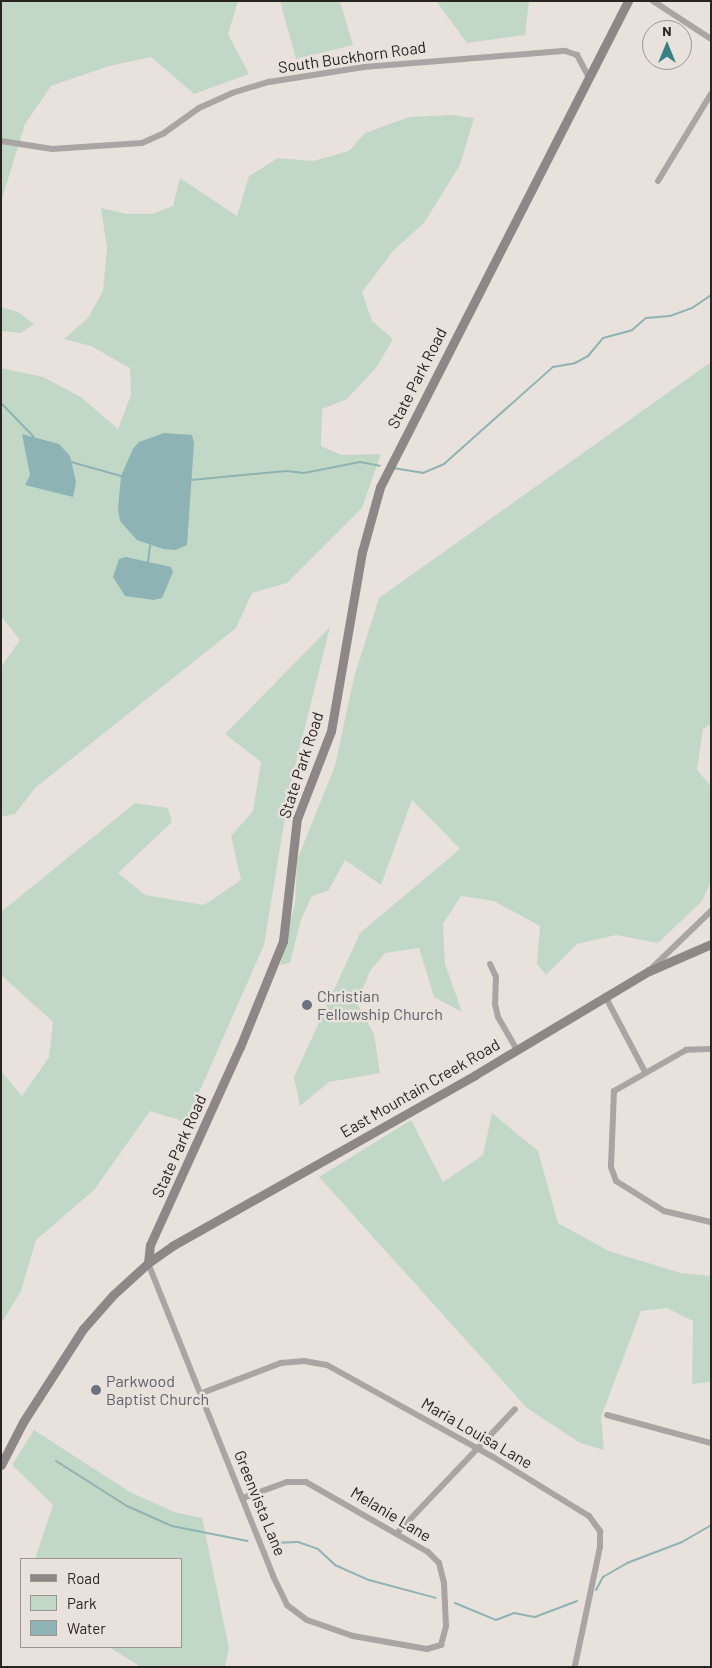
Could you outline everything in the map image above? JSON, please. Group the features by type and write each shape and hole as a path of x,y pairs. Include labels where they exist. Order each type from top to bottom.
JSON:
{"street":[{"name":"State Park Road","path":"148,1263 150,1245 240,1047 283,940 297,820 331,730 362,552 380,487 628,1"},
{"path":"653,1 711,39"},
{"name":"South Buckhorn Road","path":"1,141 52,149 142,143 164,133 199,108 232,93 269,82 357,67 564,51 577,55 589,78"},
{"path":"658,181 711,94"},
{"path":"648,972 711,910"},
{"name":"East Mountain Creek Road","path":"148,1263 172,1246 517,1050 605,996 648,972 711,944"},
{"path":"490,964 496,977 498,1017 517,1050"},
{"path":"605,996 645,1072"},
{"path":"711,1049 689,1049 620,1086 613,1094 612,1175 616,1181 664,1211 711,1222"},
{"path":"1,1465 23,1422 83,1329 148,1263"},
{"name":"Greenvista Lane","path":"148,1263 202,1393 277,1584 295,1613 353,1636 427,1649 437,1648"},
{"name":"Maria Louisa Lane","path":"202,1393 281,1363 320,1363 344,1372 581,1511 598,1526 600,1547 576,1666"},
{"path":"397,1533 476,1448 515,1410"},
{"path":"607,1415 711,1442"},
{"name":"Melanie Lane","path":"243,1498 287,1482 306,1482 428,1552 441,1568 446,1626 444,1639 437,1648"}],"green space":[{"path":"1,1 238,1 228,34 249,74 194,94 151,57 109,66 51,86 25,124 1,202"},
{"path":"280,1 340,1 353,45 296,59"},
{"path":"436,1 529,1 525,35 467,43"},
{"path":"451,115 474,118 460,165 424,223 394,250 362,292 372,321 393,339 376,368 347,399 322,409 321,446 341,455 381,454 362,508 287,583 252,593 236,628 35,788 15,814 1,817 1,667 20,640 1,616 1,368 43,377 81,397 118,429 131,395 130,368 91,346 64,339 88,318 103,291 107,248 101,208 127,214 152,214 173,206 180,178 237,216 249,176 278,158 313,161 349,151 365,133 409,117"},
{"path":"1,307 18,312 34,324 21,333 1,331"},
{"path":"711,362 711,724 703,729 697,770 711,786 711,881 702,901 658,943 616,935 577,944 546,975 537,964 540,926 494,901 461,896 443,924 445,964 462,1012 434,997 419,948 385,953 370,971 357,1003 374,1034 380,1073 329,1082 300,1106 294,1077 360,933 460,849 412,800 381,885 345,860 328,891 312,896 301,920 290,963 280,965 295,903 297,860 335,766 354,677 379,598"},
{"path":"330,627 290,787 264,945 186,1122 150,1111 94,1190 36,1240 21,1291 1,1324 1,1071 22,1096 49,1057 53,1022 1,975 1,912 135,803 168,808 172,822 118,873 145,895 204,905 241,880 231,836 253,811 261,762 225,734"},
{"path":"492,1113 538,1151 558,1223 609,1251 681,1273 711,1276 711,1382 692,1384 693,1321 667,1308 641,1311 601,1417 604,1450 580,1443 527,1408 319,1177 411,1120 443,1182 483,1155"},
{"path":"34,1430 130,1492 174,1512 202,1518 229,1648 225,1667 141,1667 111,1648 182,1648 182,1558 35,1558 53,1505 12,1465"}],"water":[{"path":"164,433 192,435 194,443 187,545 176,550 163,549 137,540 120,521 118,510 121,476 133,449 139,442"},
{"path":"22,434 59,444 70,456 76,482 73,497 25,485 30,475"},
{"path":"126,557 171,567 173,572 162,598 154,600 125,596 113,577 119,559"}],"waterway":[{"path":"393,468 423,473 444,464 553,367 575,363 588,356 603,338 632,330 646,318 670,316 692,308 711,295"},
{"path":"1,403 34,437"},
{"path":"71,462 121,476"},
{"path":"191,480 287,471 304,473 360,462 380,466"},
{"path":"148,562 150,545"},
{"path":"56,1461 127,1506 172,1526 248,1541"},
{"path":"596,1590 603,1577 627,1563 682,1542 711,1525"},
{"path":"272,1543 298,1542 318,1549 335,1565 369,1580 436,1598"},
{"path":"455,1603 496,1620 514,1613 535,1617 577,1601"}],"place":[{"name":"Christian Fellowship Church","path":"307,1005"},
{"name":"Parkwood Baptist Church","path":"96,1390"}]}
